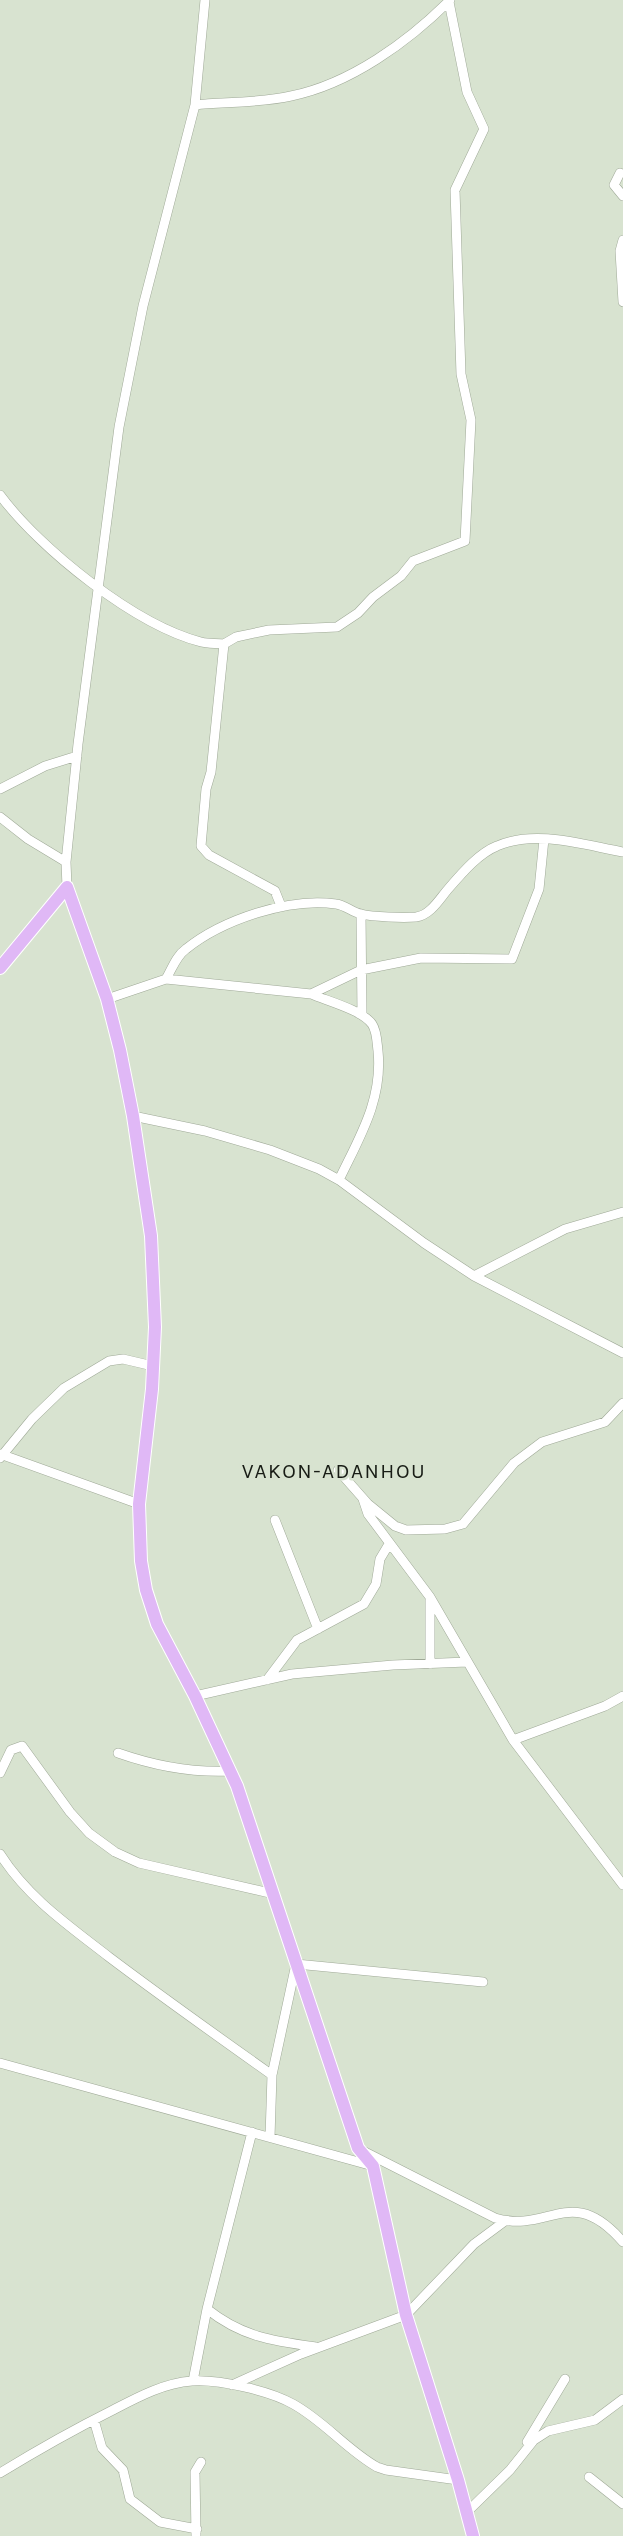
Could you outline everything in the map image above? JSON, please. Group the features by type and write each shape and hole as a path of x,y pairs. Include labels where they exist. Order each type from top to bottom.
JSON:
{"main road":[{"path":"0,968 67,887"},
{"path":"67,887 107,999 133,1116 151,1236 155,1318 153,1366 139,1504 141,1561 146,1590 157,1624 231,1771 358,2148 373,2166 406,2315 458,2480 473,2536"}],"street":[{"path":"67,887 66,862 97,586 131,362 195,105 205,0"},
{"path":"0,495 71,568 155,623 202,642 224,644 236,637 268,630 337,627 358,613 373,597 401,576 413,561 465,541 471,420 461,374 455,190 484,129 467,92 449,1 381,58 337,82 291,96 195,105"},
{"path":"620,173 614,185 623,195"},
{"path":"623,240 620,251 623,302"},
{"path":"224,644 212,772 206,789 201,846 209,855 260,884 270,886 275,891 281,906"},
{"path":"0,789 45,766 77,756"},
{"path":"0,817 28,839 66,862"},
{"path":"166,979 186,948 231,923 281,906 312,902 338,904 361,914 417,917 429,911 458,878 486,852 508,842 529,838 544,839 623,852"},
{"path":"311,994 361,970 421,958 512,959 539,889 544,839"},
{"path":"361,914 362,1015"},
{"path":"107,999 166,979 311,994 362,1015 373,1025 380,1068 374,1104 339,1180"},
{"path":"133,1116 177,1124 270,1150 319,1169 339,1180 424,1243 474,1276 514,1299 623,1353"},
{"path":"474,1276 565,1229 623,1212"},
{"path":"139,1504 1,1456 32,1419 64,1388 109,1361 123,1359 153,1366"},
{"path":"338,1470 363,1499 395,1526 406,1530 445,1529 464,1524 514,1463 542,1442 605,1422 623,1403"},
{"path":"363,1499 368,1514 430,1597 513,1740 623,1885"},
{"path":"274,1520 318,1629"},
{"path":"267,1680 297,1640 364,1604 376,1584 380,1559 389,1544"},
{"path":"430,1597 432,1619 430,1664"},
{"path":"195,1696 292,1674 467,1662"},
{"path":"513,1740 605,1706 623,1696"},
{"path":"0,1773 11,1750 22,1746 70,1812 90,1833 115,1852 139,1863 274,1894"},
{"path":"118,1753 147,1763 181,1770 231,1771"},
{"path":"0,1854 25,1888 45,1908 137,1978 272,2075"},
{"path":"270,2137 272,2075 296,1964 483,1982"},
{"path":"0,2063 373,2166"},
{"path":"193,2381 207,2309 252,2132"},
{"path":"358,2148 478,2211 505,2221 580,2211 605,2225 623,2242"},
{"path":"231,2386 319,2347 406,2315 474,2244 505,2221"},
{"path":"207,2309 224,2323 256,2337 319,2347"},
{"path":"510,2469 565,2379"},
{"path":"0,2473 94,2420 157,2390 193,2381 266,2393 293,2404 377,2467 458,2480"},
{"path":"467,2512 510,2469 534,2440 561,2427 595,2420 623,2399"},
{"path":"94,2420 102,2448 123,2470 130,2499 160,2522 197,2533 195,2472 201,2462"},
{"path":"589,2477 623,2504"}],"district":[{"name":"VAKON-ADANHOU","path":"334,1471"}]}
